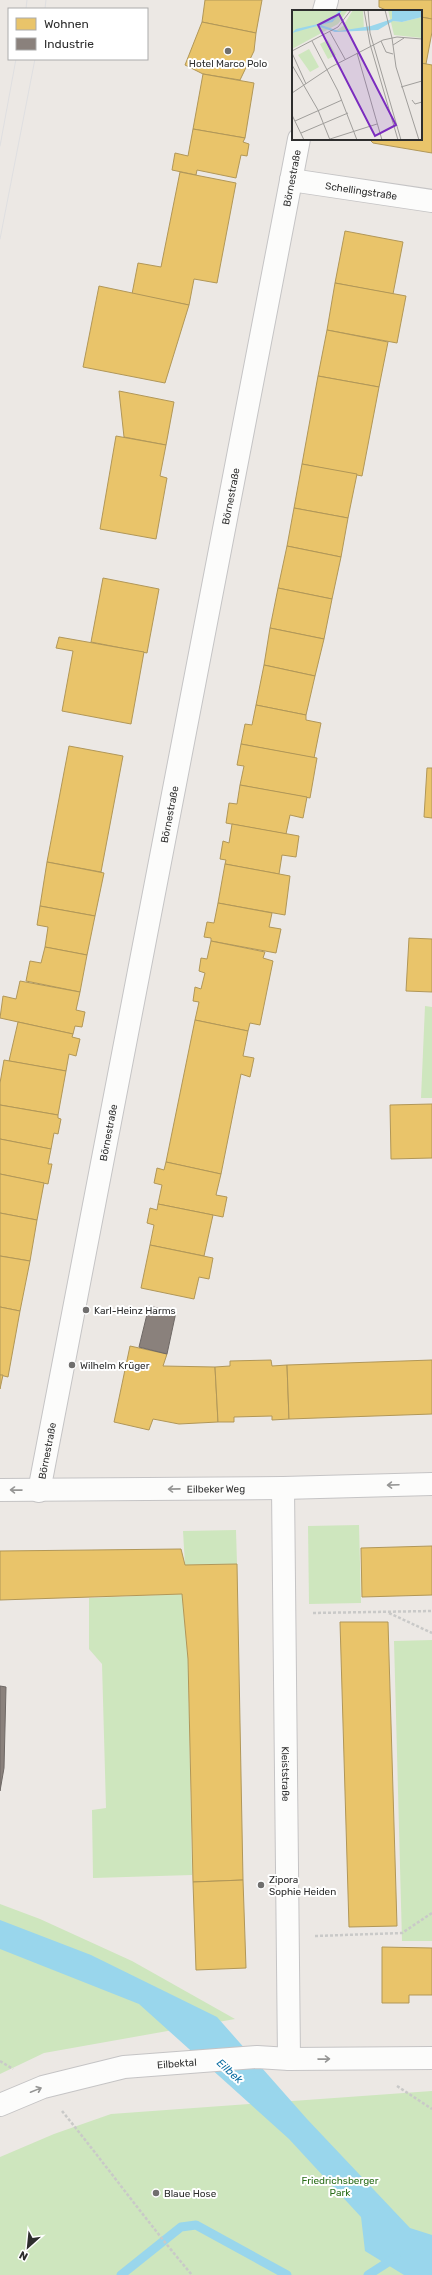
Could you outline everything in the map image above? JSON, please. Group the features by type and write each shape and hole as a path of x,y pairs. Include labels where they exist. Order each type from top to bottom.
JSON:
{"street":[{"path":"324,10 326,0"},
{"name":"Börnestraße","path":"39,1491 299,140"},
{"name":"Schellingstraße","path":"291,180 432,202"},
{"name":"Eilbeker Weg","path":"0,1490 39,1491 283,1488 432,1484"},
{"name":"Kleiststraße","path":"283,1488 289,2059"},
{"name":"Eilbektal","path":"0,2105 43,2087 124,2067 192,2060 257,2057 289,2059 432,2058"}],"path":[{"path":"285,1614 432,1611"},
{"path":"388,1612 432,1633"},
{"path":"288,1937 402,1933 432,1913"},
{"path":"43,2087 121,2184 164,2242 192,2275"}],"green space":[{"path":"425,1006 432,1007 432,1098 421,1098"},
{"path":"359,1525 361,1603 309,1604 308,1526"},
{"path":"236,1530 237,1564 185,1565 183,1531"},
{"path":"182,1594 188,1659 192,1875 93,1878 92,1810 106,1808 102,1664 89,1649 89,1598"},
{"path":"432,1640 432,1941 402,1941 394,1641"},
{"path":"0,1904 40,1919 132,1961 235,2019 44,2053 0,2074"},
{"name":"Friedrichsberger Park","path":"432,2091 432,2275 0,2275 0,2157 54,2134 111,2114"}],"water":[{"name":"Eilbek","path":"0,1920 91,1955 217,2017 307,2119 410,2228 432,2235 432,2275 404,2275 365,2251 361,2217 289,2139 139,2004 0,1949"}],"building: Wohnen":[{"path":"205,0 262,0 256,33 202,22"},
{"path":"379,0 432,0 432,19 422,17 422,10 386,10 379,7"},
{"path":"422,17 432,19 432,32 426,64 422,63"},
{"path":"202,22 256,33 254,51 240,80 203,74 185,65"},
{"path":"422,63 432,65 432,153 373,143 370,140 422,140"},
{"path":"203,74 254,83 245,138 193,129"},
{"path":"193,129 245,138 243,142 249,144 247,156 241,155 236,178 197,170 196,175 172,170 175,153 188,156"},
{"path":"180,172 236,183 217,283 194,279 189,305 132,294 138,263 161,267"},
{"path":"345,231 403,242 393,294 335,283"},
{"path":"335,283 406,296 397,343 327,330"},
{"path":"99,286 189,305 165,383 83,367"},
{"path":"327,330 388,342 379,387 318,376"},
{"path":"318,376 379,387 362,476 302,464"},
{"path":"119,391 174,402 166,445 124,437"},
{"path":"116,436 166,445 160,476 167,478 156,539 100,529"},
{"path":"302,464 357,474 348,518 294,508"},
{"path":"294,508 348,518 341,557 287,546"},
{"path":"287,546 341,557 332,599 278,588"},
{"path":"103,578 159,589 147,653 91,642"},
{"path":"278,588 332,599 324,639 270,628"},
{"path":"270,628 324,639 315,676 264,665"},
{"path":"59,637 144,652 131,724 62,711 73,651 56,648"},
{"path":"264,665 315,676 306,715 256,705"},
{"path":"256,705 306,715 306,720 321,723 314,758 241,744 245,724 252,725"},
{"path":"241,744 317,758 310,798 240,785 244,766 237,765"},
{"path":"69,746 123,756 101,872 47,862"},
{"path":"427,768 432,768 432,818 424,817"},
{"path":"240,785 307,797 303,818 290,815 286,834 226,823 229,803 237,804"},
{"path":"232,824 299,836 296,857 282,855 279,874 225,864 226,860 220,859 223,841 229,843"},
{"path":"47,862 104,873 95,916 40,906"},
{"path":"225,864 290,876 285,915 218,903"},
{"path":"218,903 272,913 269,927 281,929 276,953 211,941 211,938 204,937 207,922 214,923"},
{"path":"40,906 95,916 87,955 45,947 48,927 37,925"},
{"path":"409,938 432,939 432,992 406,991"},
{"path":"211,941 265,952 263,958 273,961 260,1025 250,1023 248,1031 195,1020 199,1002 193,1001 195,987 201,989 205,973 199,971 201,958 207,959"},
{"path":"45,947 87,955 80,992 26,981 30,961 41,963"},
{"path":"20,981 80,992 76,1010 85,1012 82,1027 75,1026 73,1034 0,1018 3,996 16,999"},
{"path":"195,1020 248,1031 243,1056 254,1058 250,1077 241,1074 221,1174 166,1162"},
{"path":"18,1022 73,1034 72,1037 80,1039 76,1056 69,1054 66,1071 9,1061"},
{"path":"4,1060 66,1071 58,1115 0,1105 0,1083"},
{"path":"432,1104 432,1158 391,1159 390,1105"},
{"path":"0,1105 58,1115 58,1118 61,1119 58,1134 54,1133 51,1149 0,1139"},
{"path":"0,1139 51,1149 48,1164 52,1164 48,1184 0,1174"},
{"path":"166,1162 221,1174 216,1195 227,1197 223,1217 158,1204 162,1185 154,1183 157,1168 164,1170"},
{"path":"0,1174 44,1183 37,1220 0,1213"},
{"path":"158,1204 213,1215 204,1256 150,1245 154,1225 147,1223 150,1208 157,1210"},
{"path":"0,1213 37,1220 30,1261 0,1256"},
{"path":"150,1245 213,1258 209,1279 199,1277 194,1299 141,1288"},
{"path":"0,1256 30,1261 20,1311 0,1307"},
{"path":"0,1307 20,1311 8,1377 0,1375"},
{"path":"130,1346 167,1354 163,1366 215,1367 218,1422 179,1424 153,1419 149,1430 114,1422"},
{"path":"271,1360 272,1366 287,1365 289,1419 272,1420 272,1416 234,1417 234,1422 218,1422 215,1367 230,1366 230,1361"},
{"path":"432,1360 432,1414 289,1419 287,1365"},
{"path":"0,1375 3,1375 0,1389"},
{"path":"432,1546 432,1595 362,1597 361,1548"},
{"path":"181,1549 185,1565 237,1564 243,1880 193,1882 188,1659 182,1594 0,1600 0,1551"},
{"path":"340,1622 388,1622 397,1926 349,1927"},
{"path":"243,1880 246,1968 196,1970 193,1882"},
{"path":"382,1947 432,1948 432,1995 409,1995 409,2003 382,2003"}],"building: Industrie":[{"path":"149,1306 176,1312 167,1354 139,1347"},
{"path":"0,1686 6,1687 4,1768 0,1791"}],"waterway":[{"path":"121,2275 181,2227 196,2225 287,2275"},
{"path":"368,2275 396,2257"}],"tram line":[{"path":"26,8 27,0"},
{"path":"45,8 46,0"},
{"path":"0,146 16,60"},
{"path":"0,239 35,60"}],"place":[{"name":"Hotel Marco Polo","path":"228,51"},
{"name":"Karl-Heinz Harms","path":"86,1310"},
{"name":"Wilhelm Krüger","path":"72,1365"},
{"name":"Zipora Sophie Heiden","path":"261,1885"},
{"name":"Blaue Hose","path":"156,2193"}]}
